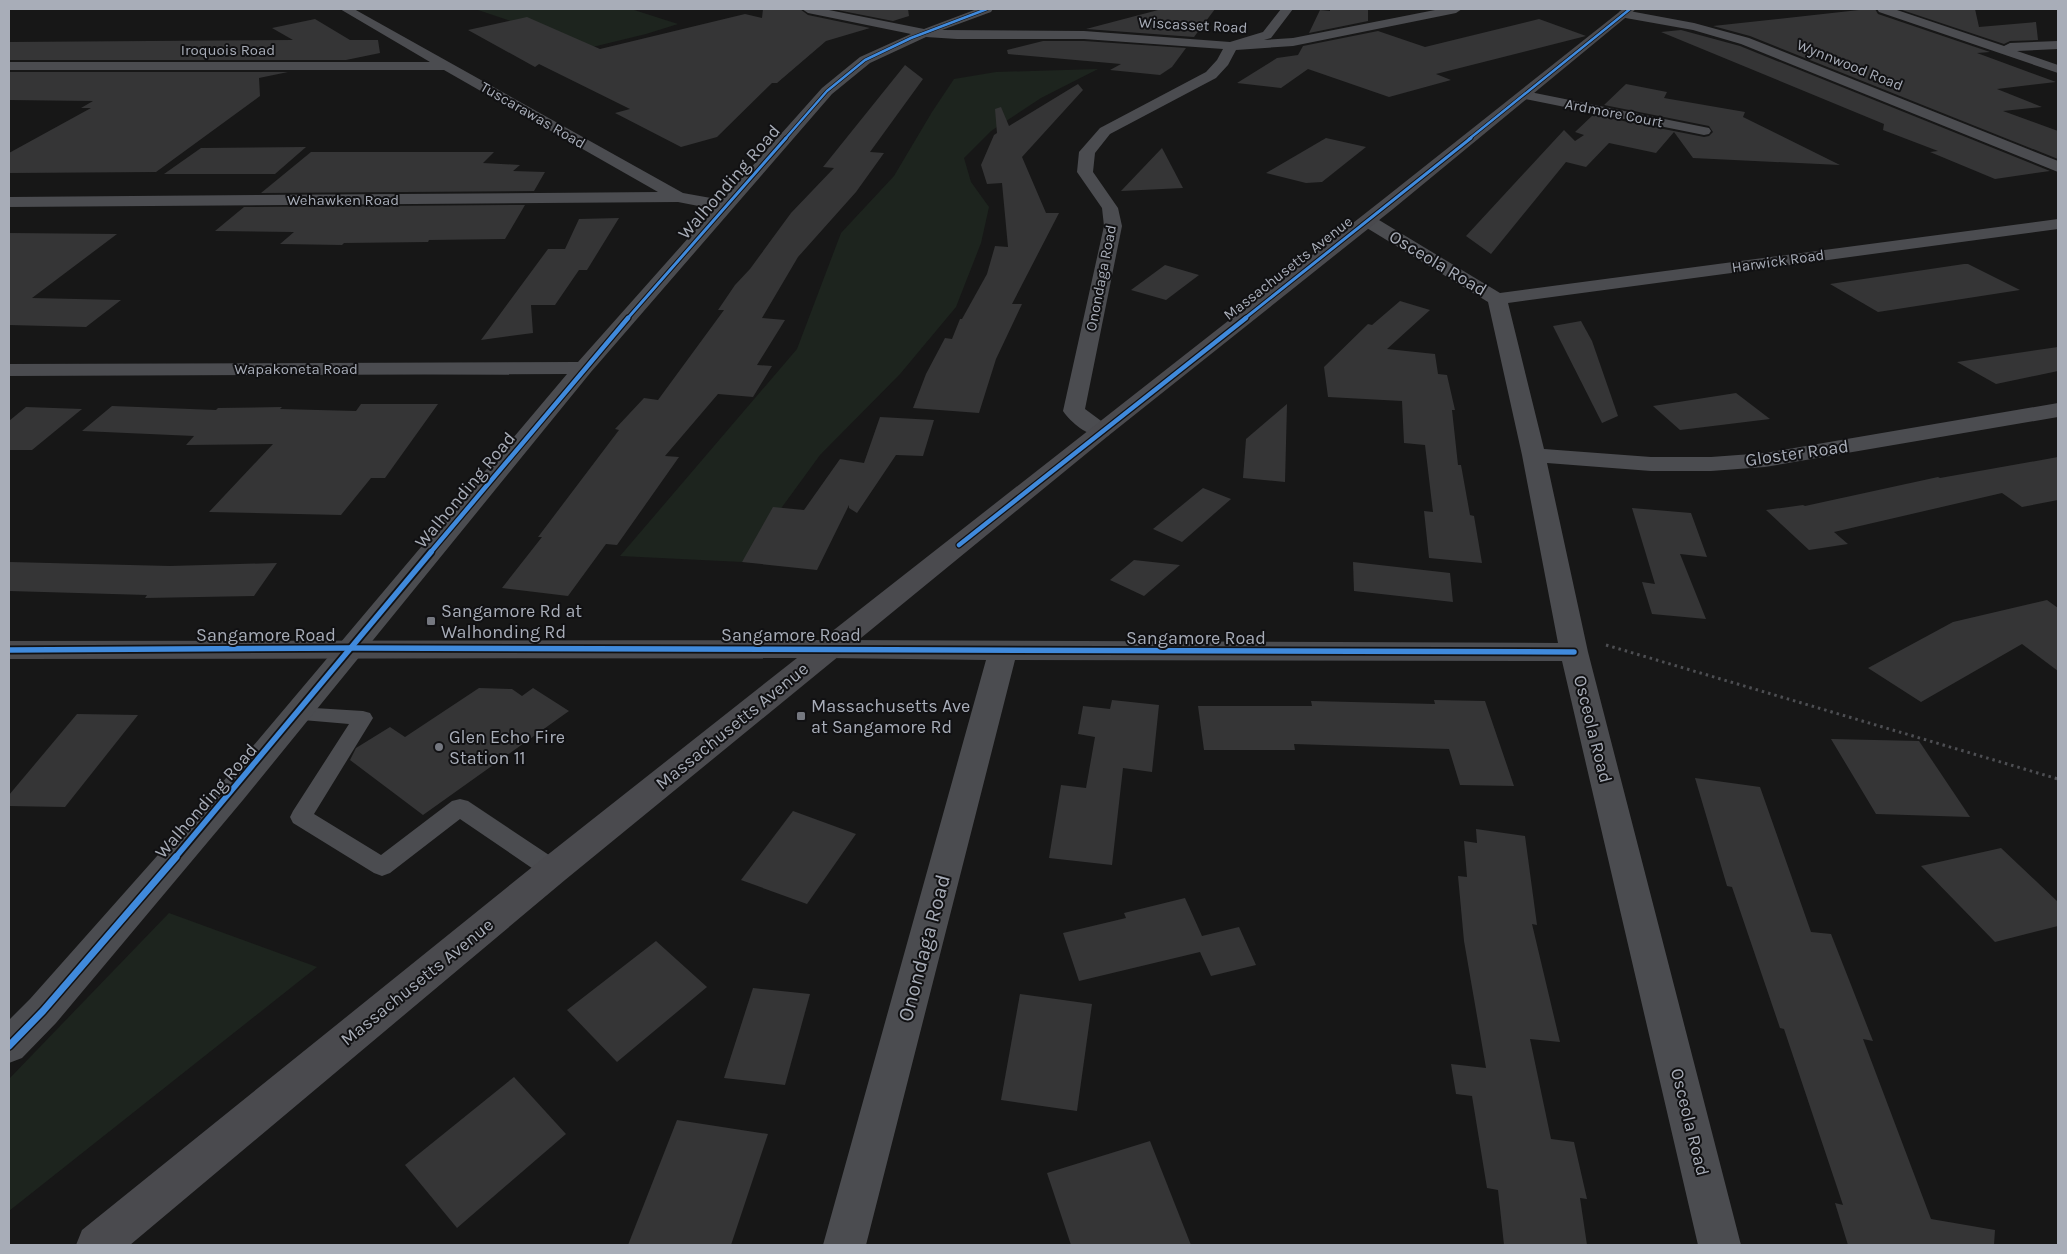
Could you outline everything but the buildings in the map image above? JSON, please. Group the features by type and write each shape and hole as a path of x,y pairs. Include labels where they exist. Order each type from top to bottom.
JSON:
{"main road":[{"name":"Massachusetts Avenue","path":"97,1245 553,870 1100,432 1368,221 1627,11"},
{"name":"Sangamore Road","path":"9,650 352,648 828,649"}],"street":[{"name":"Tuscarawas Road","path":"346,9 678,198 725,206"},
{"name":"Wiscasset Road","path":"808,9 926,32 957,35 1084,35 1231,46 1293,42 1456,9"},
{"name":"Walhonding Road","path":"9,1046 43,1011 298,714 584,368 827,91 865,60 926,32 987,9"},
{"path":"1231,46 1268,35 1287,9"},
{"path":"1883,9 2058,69"},
{"name":"Wynnwood Road","path":"1627,11 1745,41 2058,166"},
{"path":"1996,48 2058,44"},
{"name":"Onondaga Road","path":"1100,432 1074,411 1113,226 1110,208 1085,172 1087,152 1105,131 1211,75 1223,62 1231,46"},
{"name":"Iroquois Road","path":"12,68 447,66"},
{"name":"Ardmore Court","path":"1525,95 1704,130"},
{"name":"Wehawken Road","path":"9,202 678,198"},
{"name":"Osceola Road","path":"1368,221 1497,299 1534,455 1572,643 1720,1245"},
{"name":"Harwick Road","path":"1497,299 2058,224"},
{"name":"Wapakoneta Road","path":"9,370 584,368"},
{"name":"Gloster Road","path":"1534,455 1651,464 1711,464 1765,460 2058,410"},
{"name":"Sangamore Road","path":"828,649 1003,651 1572,643"},
{"name":"Onondaga Road","path":"844,1245 1003,651"}],"lane":[{"path":"298,714 363,718 301,817 382,867 460,807 553,870"}],"path":[{"path":"1572,643 2058,778"}],"shaded area":[{"path":"475,9 631,9 678,24 576,51 534,29"},
{"path":"1098,69 1041,98 991,131 964,158 971,182 989,207 981,243 956,307 900,374 820,455 742,562 620,556 797,349 841,233 894,176 954,79 996,72"},
{"path":"169,913 317,967 9,1211 9,1079"}],"cycle path":[{"path":"9,1046 43,1011 232,792 584,368 827,91 865,60 911,38 987,9"},
{"path":"959,545 1368,221 1630,9"},
{"path":"9,650 352,648 1574,652"}],"place":[{"name":"Sangamore Rd at Walhonding Rd","path":"431,621"},
{"name":"Massachusetts Ave at Sangamore Rd","path":"801,716"},
{"name":"Glen Echo Fire Station 11","path":"439,747"}]}
